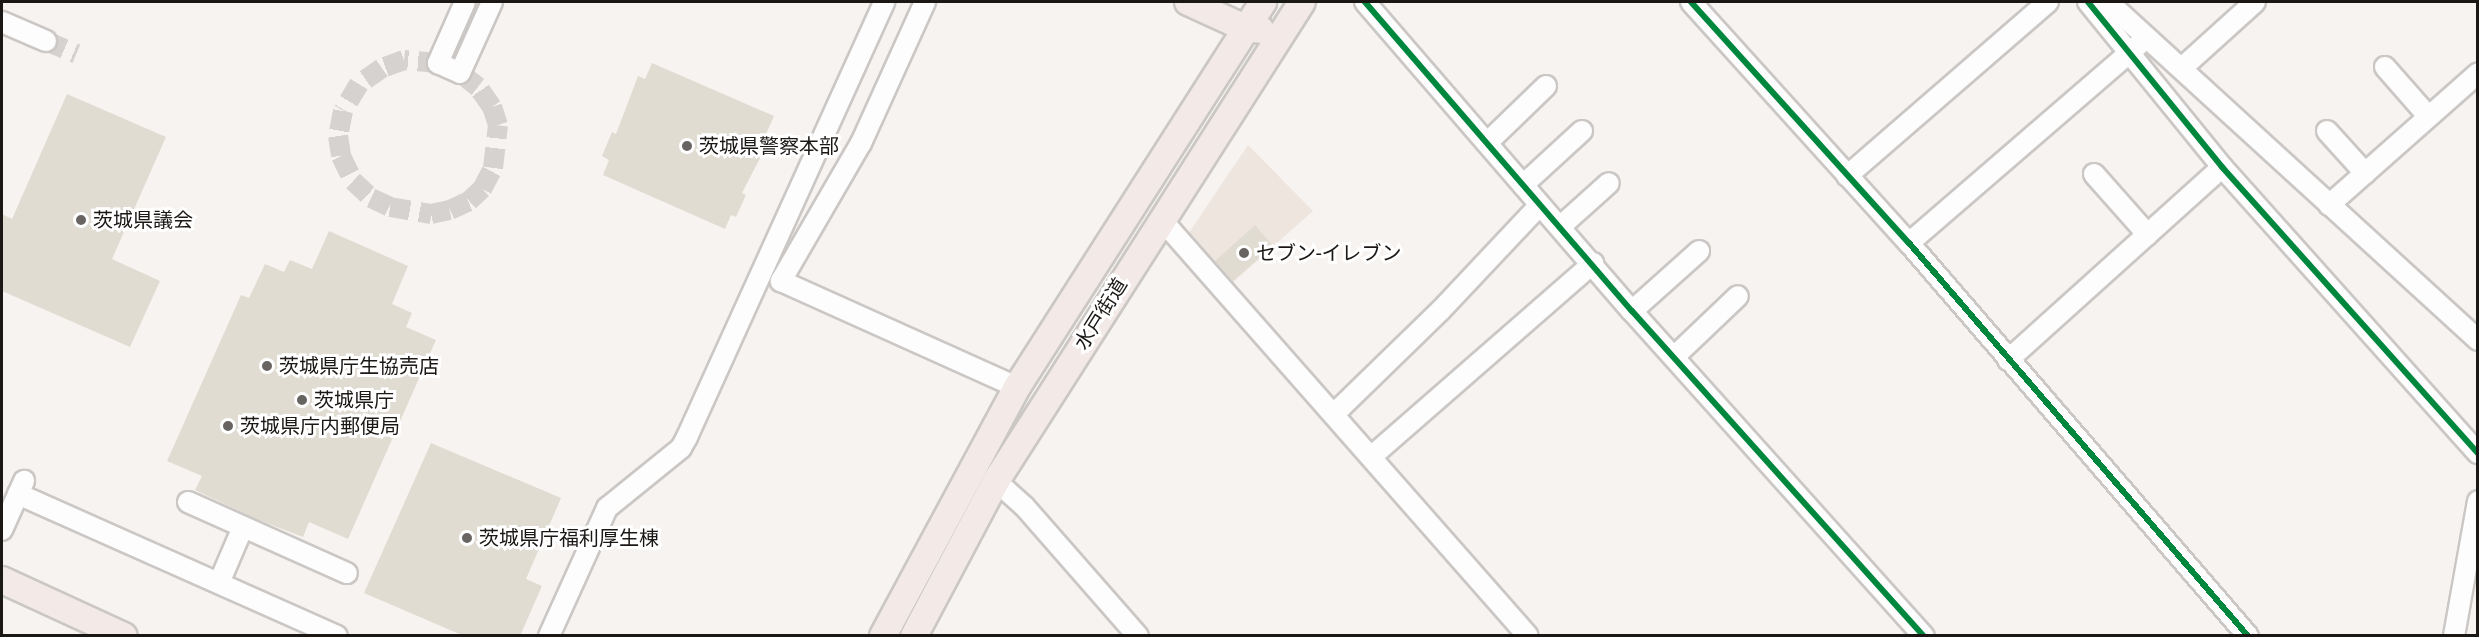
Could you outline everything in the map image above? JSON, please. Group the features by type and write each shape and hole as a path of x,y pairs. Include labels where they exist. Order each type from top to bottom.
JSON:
{"main road":[{"path":"1188,2 1245,28 1282,34"},
{"name":"水戸街道","path":"883,636 1017,387 1263,2"},
{"path":"1263,2 1282,34"},
{"name":"水戸街道","path":"914,636 996,481 1161,219 1302,2"},
{"path":"990,435 1014,452"},
{"path":"2,580 124,636"}],"street":[{"path":"465,2 438,63 460,73 492,2"},
{"path":"549,636 607,508 681,448 687,437 884,2"},
{"path":"925,2 861,143 781,281 1017,387"},
{"path":"1365,2 1593,263 1632,311 1924,636"},
{"path":"1690,2 1909,243 2248,636"},
{"path":"1847,176 2048,2"},
{"path":"2088,2 2222,167 2478,453"},
{"path":"2108,2 2146,38 2183,67 2329,205 2478,340"},
{"path":"2183,67 2255,2"},
{"path":"2,22 46,41"},
{"path":"1909,243 2146,38"},
{"path":"2385,67 2428,116"},
{"path":"2329,205 2478,74"},
{"path":"1487,143 1546,86"},
{"path":"1523,185 1582,131"},
{"path":"2327,131 2365,174"},
{"path":"2008,360 2222,167"},
{"path":"2094,174 2148,235"},
{"path":"1561,226 1609,183"},
{"path":"1334,414 1441,310 1540,205"},
{"path":"1161,219 1528,636"},
{"path":"1632,311 1699,251"},
{"path":"1371,457 1593,263"},
{"path":"1674,357 1738,296"},
{"path":"996,481 1024,506 1138,636"},
{"path":"2,530 21,488 219,583 337,636"},
{"path":"2454,636 2478,501"},
{"path":"188,502 347,573"},
{"path":"219,583 243,527"}],"shaded area":[{"path":"1248,145 1313,211 1230,285 1186,237"}],"building":[{"name":"茨城県警察本部","path":"652,63 774,116 766,134 771,137 742,193 746,195 736,217 731,215 725,229 603,175 609,160 602,156 612,132 616,134 638,76 645,79"},
{"name":"茨城県議会","path":"67,94 166,137 112,259 160,281 130,347 2,291 2,214 12,219"},
{"name":"セブン-イレブン","path":"1255,225 1273,246 1233,281 1215,261"},
{"name":"茨城県庁","path":"329,231 408,266 392,304 412,313 406,327 436,340 348,539 309,522 303,537 254,518 195,490 202,476 167,461 241,295 249,298 265,264 284,272 290,260 312,269"},
{"name":"茨城県庁福利厚生棟","path":"431,443 561,498 526,579 542,586 520,636 464,636 364,593"}],"tunnel":[{"path":"46,41 76,54"},
{"path":"438,63 404,60 382,68 359,84 343,111 338,136 341,156 353,181 371,198 390,207 431,214 450,210 469,201 482,189 493,168 498,125 492,107 478,87 460,73"}],"cycle path":[{"path":"1365,2 1632,311 1924,636"},
{"path":"1691,2 1909,243 2248,636"},
{"path":"2088,2 2222,167 2478,453"}],"place":[{"name":"茨城県警察本部","path":"687,146"},
{"name":"茨城県議会","path":"81,220"},
{"name":"セブン-イレブン","path":"1244,253"},
{"name":"茨城県庁生協売店","path":"267,366"},
{"name":"茨城県庁","path":"302,400"},
{"name":"茨城県庁内郵便局","path":"228,426"},
{"name":"茨城県庁福利厚生棟","path":"467,538"}]}
